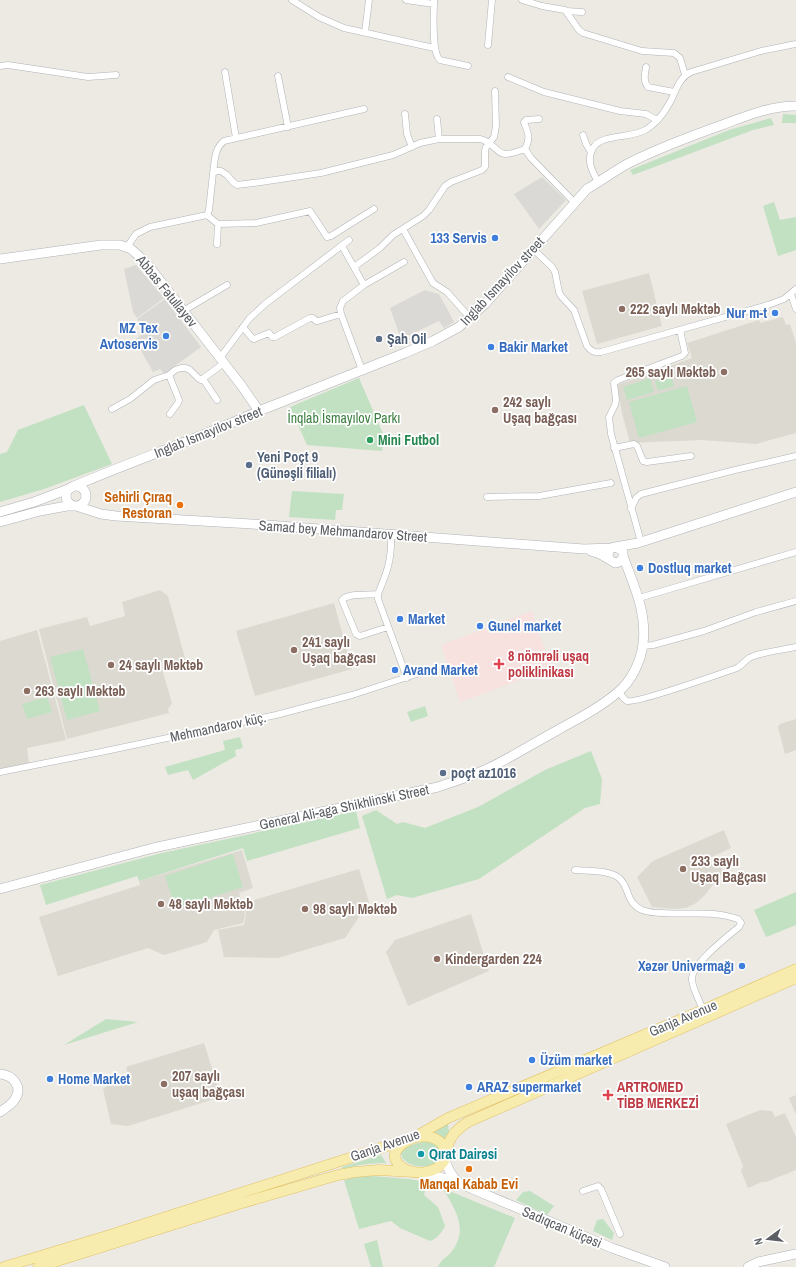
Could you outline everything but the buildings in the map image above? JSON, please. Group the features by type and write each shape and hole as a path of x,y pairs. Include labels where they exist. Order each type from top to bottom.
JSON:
{"main road":[{"name":"Inglab Ismayilov street","path":"72,487 362,370 444,335 459,327 485,304 587,189 628,164 685,138 761,111 780,107 796,106"},
{"name":"Abbas Fətullayev","path":"0,259 101,245 120,245 127,247 136,253 148,265 251,397 259,411"},
{"path":"0,522 40,511 82,504 86,498 90,485 104,473"},
{"path":"72,487 67,493 67,499 70,504 76,506"},
{"path":"0,512 34,502 72,487 80,487 85,492 90,504 101,514"},
{"path":"584,549 614,547 640,543 796,492"},
{"name":"Samad bey Mehmandarov Street","path":"76,506 101,514 116,516 584,549"},
{"path":"611,561 621,561 623,556 640,543"},
{"path":"614,547 620,549 623,556"},
{"path":"611,561 608,554 614,547"},
{"path":"584,549 600,554 631,577"},
{"name":"General Ali-aga Shikhlinski Street","path":"0,889 153,848 445,785 472,775 509,758 619,692 635,669 643,646 644,622 639,598 623,556"},
{"name":"Ganja Avenue","path":"4,1267 415,1137 448,1118 796,969"},
{"name":"Ganja Avenue","path":"445,1156 450,1138 468,1122 796,978"},
{"path":"0,1074 5,1074 11,1077 18,1086 18,1092 12,1104 0,1112"},
{"path":"445,1156 441,1165 438,1167 427,1172 417,1173 402,1168 396,1161 395,1155 401,1145 415,1137 430,1137 436,1139 444,1145 446,1165 450,1173 461,1184"},
{"name":"Ganja Avenue","path":"38,1267 242,1203 338,1175 378,1170 417,1173"},
{"name":"Sadıqcan küçəsi","path":"417,1173 447,1179 461,1184 612,1248 665,1267"},
{"path":"749,1266 758,1262 796,1254"}],"street":[{"path":"292,0 319,17 338,26 434,48"},
{"path":"365,32 369,0"},
{"path":"406,0 434,2 434,48 437,57 440,60 468,66"},
{"path":"488,45 492,0"},
{"path":"522,0 542,6 567,11 582,12"},
{"path":"567,11 583,34 642,51 670,52 678,55 685,75"},
{"path":"598,182 592,171 590,163 591,152 594,146 598,142 604,140 635,135 647,129 657,120 669,104 674,92 685,75 761,51 796,44"},
{"path":"0,66 8,65 88,77 116,76"},
{"path":"646,67 644,80 648,87 674,92"},
{"path":"225,72 236,138"},
{"path":"278,76 288,126"},
{"path":"508,77 544,92 620,111 646,114 657,120"},
{"path":"354,267 380,248 393,234 423,216 429,210 445,186 451,182 482,170 485,167 486,147 494,137 496,126 495,92"},
{"path":"207,215 209,210 216,151 220,144 224,141 364,109"},
{"path":"405,114 407,134 412,147"},
{"path":"437,119 439,139"},
{"path":"213,172 221,171 237,185 261,182 320,173 393,155 420,143 439,139 485,140 500,153 506,154 525,149 529,137 524,122 526,120 539,119"},
{"path":"584,135 586,144 591,152"},
{"path":"525,149 531,158 575,203"},
{"path":"207,215 218,224 256,223 310,211 327,237 374,209"},
{"path":"127,247 136,234 150,228 207,215"},
{"path":"217,244 218,224"},
{"path":"403,229 433,283 447,292 470,318"},
{"path":"203,379 222,360 249,319 265,304 349,240"},
{"path":"342,246 364,285"},
{"path":"533,249 552,267 555,272 561,296 574,310 587,346 590,350 595,352 601,352 772,304 784,299 796,289"},
{"path":"362,370 340,308 343,301 364,285 404,262"},
{"path":"183,311 228,285"},
{"path":"791,294 796,309"},
{"path":"243,327 254,339 270,333 272,337 275,337 310,318 318,321 342,314"},
{"path":"640,543 611,434 610,417 616,405 614,383 618,380 682,356 685,353 680,330"},
{"path":"112,410 130,400 154,380 169,375 175,370 181,368 190,370 198,378 201,380 203,379 217,400"},
{"path":"169,375 179,400 170,414"},
{"path":"614,448 634,444 637,446 643,461 647,462 691,456"},
{"path":"631,509 636,498 641,494 796,456"},
{"path":"487,497 539,496 611,483"},
{"path":"391,535 392,547 389,566 378,594 378,599 407,678"},
{"path":"639,598 796,552"},
{"path":"378,594 349,596 344,597 342,600 356,634 360,636 388,627"},
{"path":"643,646 704,631 756,612 796,601"},
{"path":"619,692 628,701 633,702 737,668 747,659 754,656 796,647"},
{"name":"Mehmandarov küç.","path":"0,772 276,714 352,695 433,670"},
{"path":"575,870 602,872 620,878 631,901 641,909 647,911 675,914 703,913 722,915 738,919 741,923 739,928 711,951 697,966 693,974 692,981 703,1010"},
{"path":"583,1191 598,1186 601,1189 620,1234"}],"shaded area":[{"path":"542,177 566,200 539,229 514,194"},
{"path":"136,265 164,298 137,318 133,312 124,269"},
{"name":"222 saylı Məktəb","path":"649,273 662,326 597,344 582,291"},
{"path":"425,290 439,294 454,322 444,328 439,321 401,339 390,308"},
{"name":"MZ Tex Avtoservis","path":"165,299 201,347 164,374 160,369 153,372 135,340 146,331 137,319"},
{"name":"265 saylı Məktəb","path":"783,317 786,325 790,324 796,343 796,433 756,444 702,440 630,443 622,413 617,385 692,358 687,343 759,320 760,323"},
{"name":"24 saylı Məktəb","path":"160,590 168,596 186,662 162,669 172,703 168,709 169,713 67,739 39,629 87,617 90,626 125,616 122,602"},
{"name":"241 saylı Uşaq bağçası","path":"334,603 352,669 255,696 236,631"},
{"path":"532,611 551,669 460,702 441,645"},
{"name":"263 saylı Məktəb","path":"37,630 66,740 27,748 29,763 0,769 0,641"},
{"path":"796,719 796,750 785,754 778,727 780,724"},
{"name":"233 saylı Uşaq Bağçası","path":"724,830 731,848 701,862 704,867 718,861 723,872 704,896 696,903 686,908 676,909 652,907 637,877 653,861"},
{"name":"48 saylı Məktəb","path":"242,850 253,888 239,893 245,915 243,923 214,930 207,942 164,955 148,948 58,976 39,917 140,885 139,881"},
{"name":"98 saylı Məktəb","path":"359,869 369,902 345,938 278,958 224,957 218,930 244,925 246,915 244,903"},
{"name":"Kindergarden 224","path":"471,914 489,971 408,1006 386,952 395,940"},
{"name":"207 saylı uşaq bağçası","path":"204,1043 221,1097 128,1126 111,1124 103,1089 118,1078 128,1075 126,1067"},
{"path":"796,1095 796,1115 789,1098"},
{"path":"760,1110 772,1111 775,1117 785,1113 796,1137 796,1170 748,1188 741,1171 743,1166 726,1124"}],"green space":[{"path":"783,114 796,115 796,123 782,123"},
{"path":"771,118 774,125 753,130 633,175 630,170 729,130"},
{"path":"774,202 780,220 796,217 796,250 778,256 763,206"},
{"path":"671,376 674,386 658,391 655,381"},
{"name":"İnqlab İsmayılov Parkı","path":"359,378 384,436 382,451 307,445 290,407"},
{"path":"650,378 654,392 627,400 623,387"},
{"path":"687,386 697,422 639,438 629,402"},
{"path":"84,405 112,464 44,489 0,502 0,454 7,452 18,430"},
{"path":"292,491 344,494 342,510 336,510 335,520 289,517"},
{"path":"83,649 100,711 67,720 50,657"},
{"path":"47,697 52,712 27,719 22,704"},
{"path":"425,706 428,716 411,722 407,712"},
{"path":"240,737 243,748 235,750 236,756 193,780 188,770 168,775 165,767 225,750 223,741"},
{"path":"591,751 602,779 600,804 585,808 479,879 412,898 397,895 387,899 362,816 376,810 397,824 403,822 425,828 478,807 545,770"},
{"path":"356,811 360,828 247,861 243,848 139,881 137,876 46,905 40,885 162,853"},
{"path":"233,854 243,887 176,909 165,876"},
{"path":"796,892 796,925 766,937 754,910"},
{"path":"106,1019 138,1022 64,1045"},
{"path":"448,1124 449,1132 444,1139 437,1133 431,1132"},
{"path":"428,1141 439,1146 440,1148 441,1155 435,1164 429,1166 415,1166 404,1159 401,1154 405,1148"},
{"path":"381,1155 386,1163 364,1164 343,1169 342,1167"},
{"path":"372,1176 427,1182 424,1195 438,1207 445,1226 439,1235 430,1241 400,1228 391,1221 359,1229 344,1180 356,1177"},
{"path":"442,1188 515,1218 494,1267 438,1267 457,1243 460,1227 455,1211"},
{"path":"530,1191 554,1206 547,1215 516,1200 523,1192"},
{"path":"603,1219 614,1233 612,1240 593,1231 597,1220"},
{"path":"377,1240 383,1267 371,1267 364,1244"}],"place":[{"name":"133 Servis","path":"495,238"},
{"name":"222 saylı Məktəb","path":"622,309"},
{"name":"Nur m-t","path":"775,313"},
{"name":"MZ Tex Avtoservis","path":"166,336"},
{"name":"Şah Oil","path":"379,339"},
{"name":"Bakir Market","path":"491,347"},
{"name":"265 saylı Məktəb","path":"724,372"},
{"name":"242 saylı Uşaq bağçası","path":"495,410"},
{"name":"Mini Futbol","path":"370,440"},
{"name":"Yeni Poçt 9 (Günəşli filialı)","path":"249,465"},
{"name":"Sehirli Çıraq Restoran","path":"180,505"},
{"name":"Dostluq market","path":"640,568"},
{"name":"Market","path":"400,619"},
{"name":"Gunel market","path":"480,626"},
{"name":"241 saylı Uşaq bağçası","path":"294,650"},
{"name":"8 nömrəli uşaq poliklinikası","path":"499,664"},
{"name":"24 saylı Məktəb","path":"111,665"},
{"name":"Avand Market","path":"395,670"},
{"name":"263 saylı Məktəb","path":"27,691"},
{"name":"poçt az1016","path":"443,773"},
{"name":"233 saylı Uşaq Bağçası","path":"683,869"},
{"name":"48 saylı Məktəb","path":"161,904"},
{"name":"98 saylı Məktəb","path":"305,909"},
{"name":"Kindergarden 224","path":"437,959"},
{"name":"Xəzər Univermağı","path":"742,966"},
{"name":"Üzüm market","path":"532,1060"},
{"name":"Home Market","path":"50,1079"},
{"name":"207 saylı uşaq bağçası","path":"164,1084"},
{"name":"ARAZ supermarket","path":"469,1087"},
{"name":"ARTROMED TİBB MERKEZİ","path":"608,1095"},
{"name":"Qırat Dairəsi","path":"421,1154"},
{"name":"Manqal Kabab Evi","path":"469,1169"}]}
